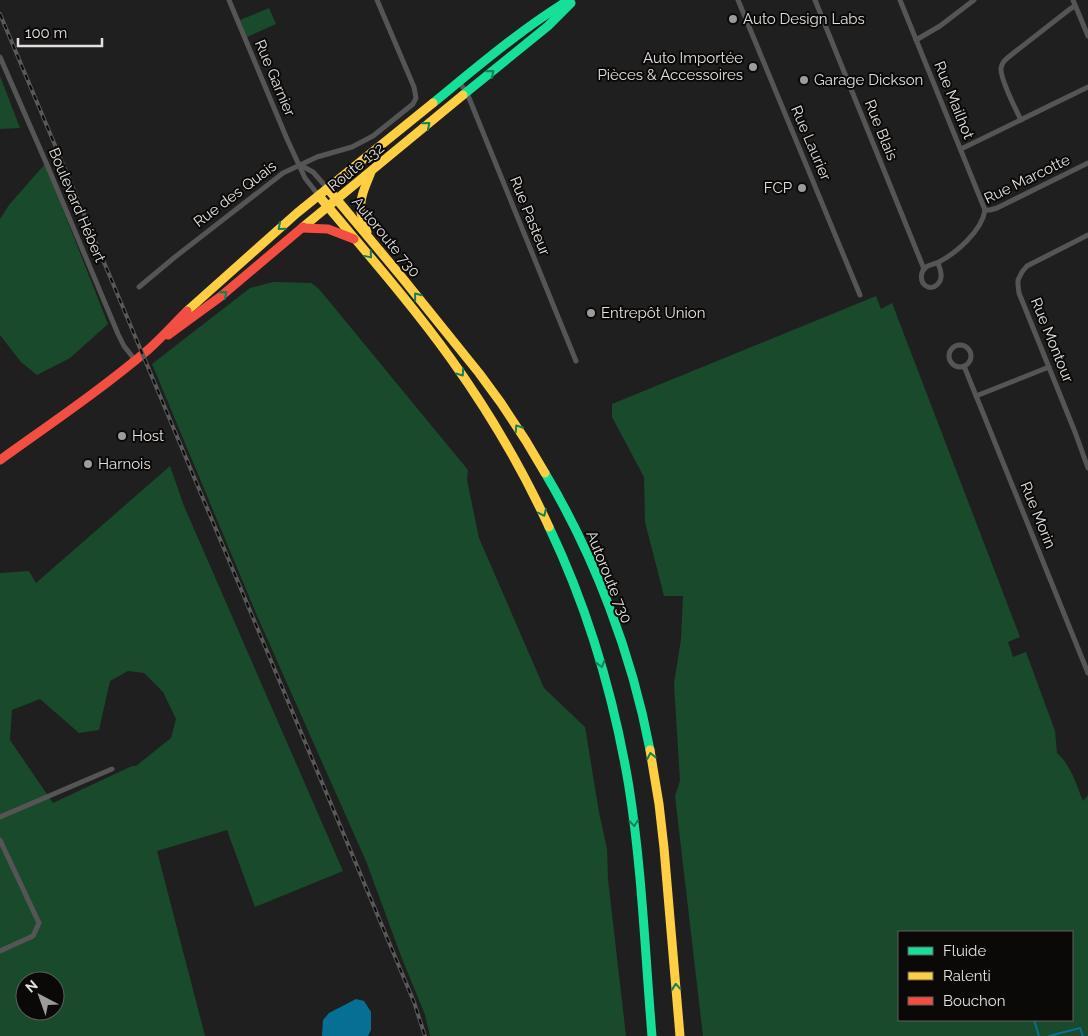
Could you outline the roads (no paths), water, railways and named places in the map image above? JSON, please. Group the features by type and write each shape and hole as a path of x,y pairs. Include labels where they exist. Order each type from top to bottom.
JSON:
{"highway":[{"name":"Route 132","path":"150,348 193,305 287,222 524,30 569,0"},
{"name":"Route 132","path":"0,460 82,402 150,348 196,317 548,26 574,0"},
{"path":"524,30 531,40"},
{"path":"368,237 361,213 361,203 362,195 371,172"},
{"name":"Autoroute 730","path":"328,189 466,357 514,422 563,505 604,595 625,654 637,696 657,789 665,852 680,1036"},
{"name":"Autoroute 730","path":"319,196 443,348 491,418 515,458 558,545 596,646 618,728 628,781 637,859 652,1036"},
{"path":"302,228 328,229 356,240"}],"street":[{"name":"Rue Garnier","path":"229,0 287,139 305,178 319,196"},
{"name":"Rue des Quais","path":"140,287 174,257 271,181 299,164 363,142 413,104 416,98 414,87 377,0"},
{"name":"Rue Laurier","path":"738,0 860,295"},
{"name":"Rue Blais","path":"815,0 924,269"},
{"name":"Rue Mailhot","path":"900,0 985,210"},
{"path":"916,40 944,23 974,0"},
{"path":"1074,3 1088,36"},
{"path":"1021,120 1001,71 1003,64 1070,9 1074,3"},
{"name":"Boulevard Hébert","path":"0,57 118,334 124,346 135,360"},
{"name":"Rue Pasteur","path":"459,82 467,93 576,361"},
{"path":"960,149 1088,88"},
{"name":"Rue Marcotte","path":"924,269 938,263 969,239 983,219 985,210 997,208 1088,163"},
{"name":"Rue Garnier","path":"299,164 313,172 328,189"},
{"name":"Rue Montour","path":"1088,235 1030,263 1024,269 1018,284 1019,293 1088,468"},
{"path":"924,269 922,280 928,287 934,286 939,282 941,275 938,263"},
{"name":"Rue Morin","path":"956,346 964,346 970,350 971,358 968,364 964,366 954,366 950,360 951,350 956,346"},
{"name":"Rue Morin","path":"964,366 1088,673"},
{"path":"976,396 1049,367"},
{"path":"0,817 112,769"},
{"path":"0,840 39,923 33,936 0,951"}],"water":[{"path":"356,999 364,1001 371,1012 371,1030 368,1036 322,1036 323,1020 329,1013"}],"waterway":[{"path":"1034,1021 1039,1036"},
{"path":"1049,1036 1080,1028 1083,1036"}],"railway":[{"path":"0,14 414,1002 425,1036"}],"place":[{"name":"Auto Design Labs","path":"733,19"},
{"name":"Auto Importée Pièces & Accessoires","path":"753,67"},
{"name":"Garage Dickson","path":"804,80"},
{"name":"FCP","path":"802,188"},
{"name":"Entrepôt Union","path":"591,313"},
{"name":"Host","path":"122,436"},
{"name":"Harnois","path":"88,464"}]}
